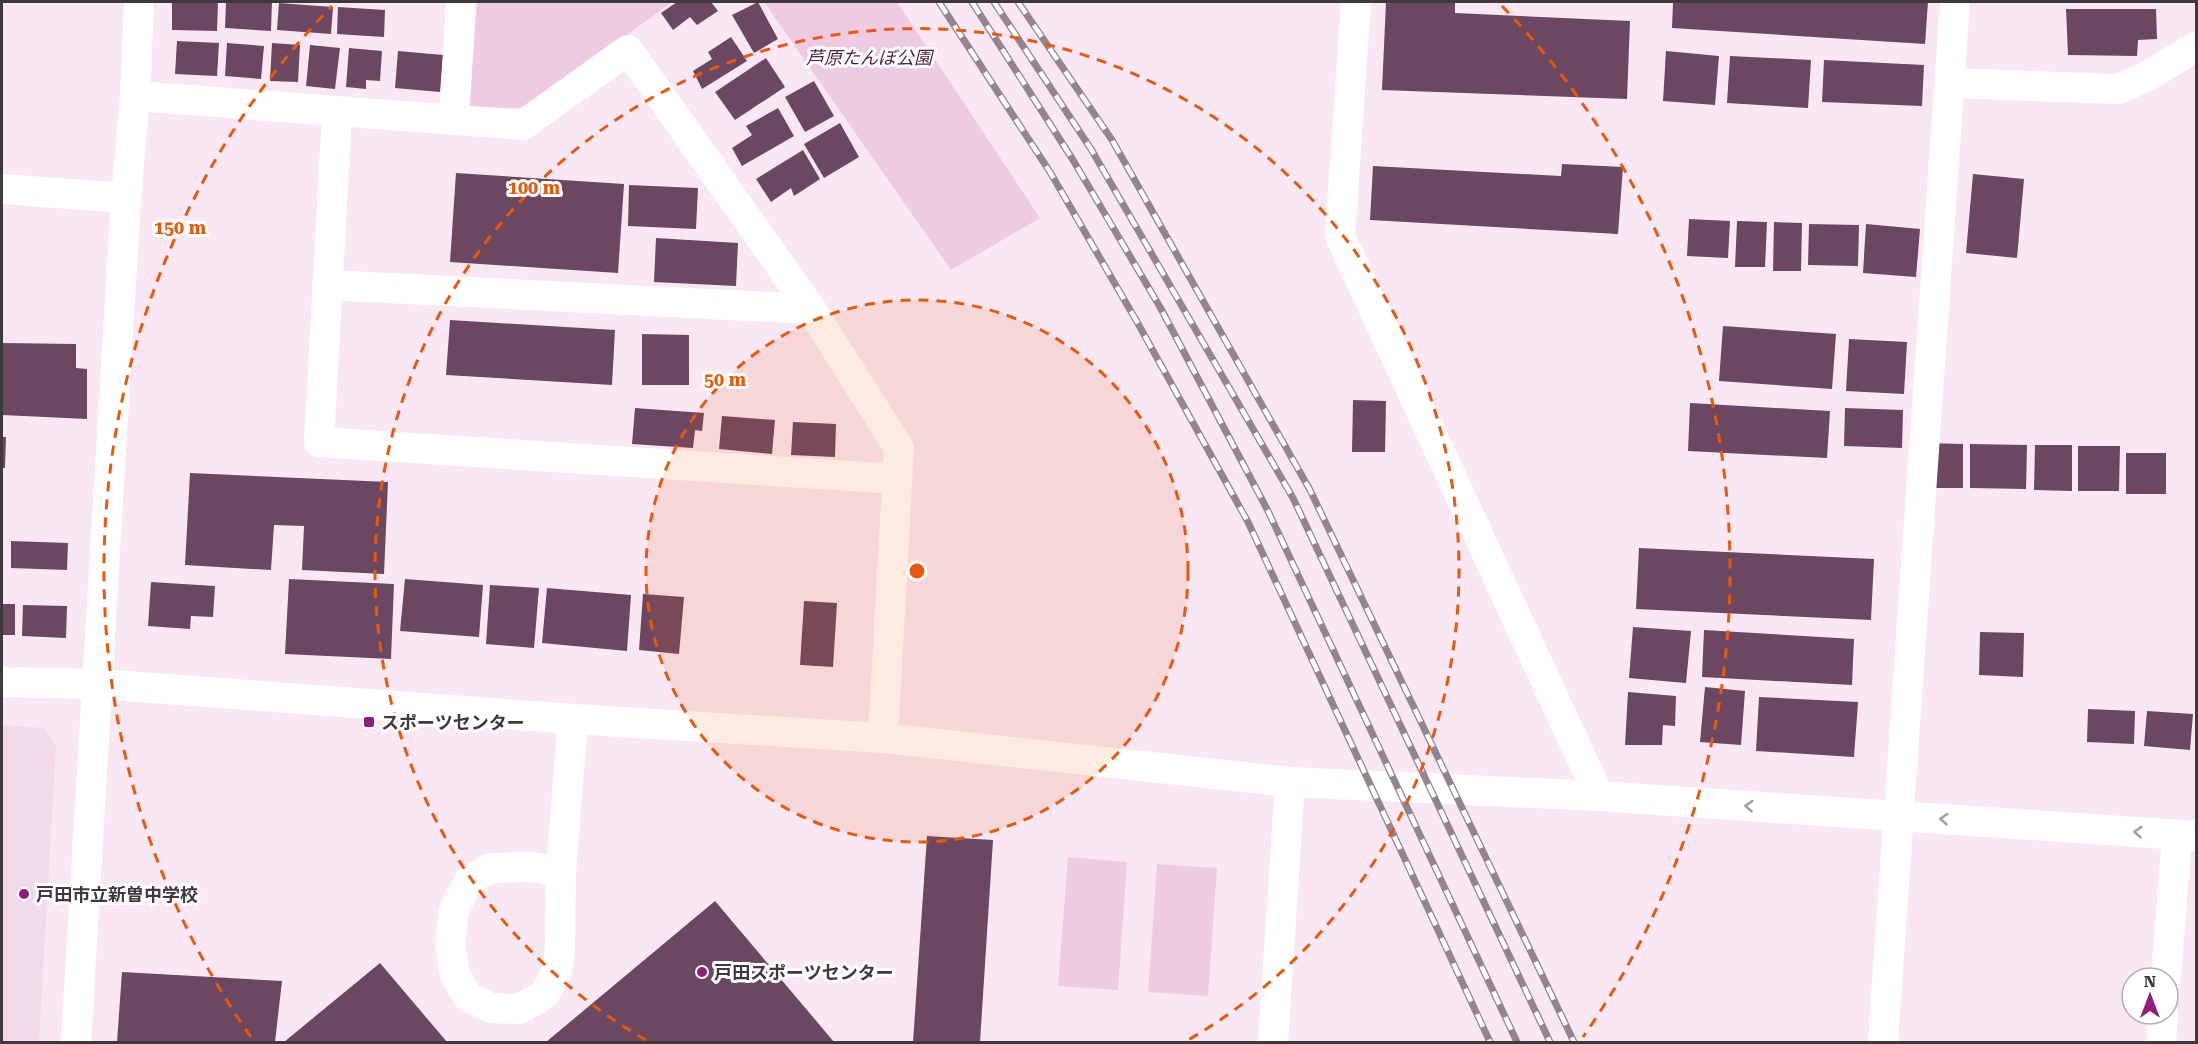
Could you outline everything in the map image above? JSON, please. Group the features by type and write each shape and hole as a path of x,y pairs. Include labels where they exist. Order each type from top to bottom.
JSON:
{"street":[{"path":"76,1042 139,2"},
{"path":"454,120 456,2"},
{"path":"1356,2 1340,237 1599,796"},
{"path":"1883,1042 1955,2"},
{"path":"1950,83 2119,89 2150,75 2196,46"},
{"path":"135,96 337,113 523,125 627,50 811,309 899,448 883,738"},
{"path":"337,113 318,441 897,479"},
{"path":"2,189 126,198"},
{"path":"328,285 811,309"},
{"path":"2,682 99,684 573,719 883,738 1290,782 1599,796 2187,835 2168,966"},
{"path":"561,872 532,867 491,868 469,881 454,910 450,942 455,975 468,997 491,1008 519,1009 544,995 557,971 560,948 561,872 573,719"},
{"path":"1273,1042 1290,782"},
{"path":"2161,1042 2162,1026"}],"shaded area":[{"name":"戸田市立新曽中学校","path":"2,725 44,728 56,746 39,1042 2,1042"}],"green space":[{"path":"477,2 672,2 527,108 469,107"},
{"name":"芦原たんぼ公園","path":"764,2 897,2 1040,218 951,270"},
{"path":"1068,857 1127,862 1118,990 1058,986"},
{"path":"1157,864 1217,868 1208,996 1148,992"}],"building":[{"path":"172,2 218,2 217,31 172,30"},
{"path":"226,2 272,2 271,31 225,28"},
{"path":"677,2 711,2 718,11 697,25 690,17 673,30 661,13"},
{"path":"758,2 778,39 754,53 732,15"},
{"path":"1386,2 1455,2 1455,13 1630,21 1627,99 1382,90"},
{"path":"1673,2 1928,2 1925,44 1672,28"},
{"path":"279,3 333,7 331,34 277,30"},
{"path":"338,7 385,10 384,37 337,34"},
{"path":"2066,9 2156,9 2157,39 2138,40 2137,56 2068,55"},
{"path":"731,37 747,61 702,89 693,71 712,59 708,52"},
{"path":"177,41 219,43 217,76 175,74"},
{"path":"227,43 264,46 261,79 225,76"},
{"path":"272,43 300,45 298,82 270,81"},
{"path":"310,45 340,48 335,89 306,86"},
{"path":"349,48 382,51 380,81 366,80 366,89 346,87"},
{"path":"398,51 443,55 440,92 395,88"},
{"path":"1666,51 1719,56 1715,105 1663,101"},
{"path":"1730,56 1811,60 1808,108 1727,103"},
{"path":"766,58 785,87 735,120 715,92"},
{"path":"1824,60 1924,65 1922,106 1822,102"},
{"path":"814,81 834,116 805,132 785,97"},
{"path":"778,108 794,136 742,166 732,148 752,135 746,126"},
{"path":"840,123 859,157 824,178 804,144"},
{"path":"803,150 820,179 794,196 791,188 771,202 756,179"},
{"path":"1562,164 1623,167 1618,234 1370,220 1373,166 1561,176"},
{"path":"456,173 624,184 618,273 450,262"},
{"path":"1973,174 2024,179 2017,258 1966,253"},
{"path":"629,185 698,188 696,229 628,226"},
{"path":"1689,219 1730,221 1728,258 1687,256"},
{"path":"1737,221 1767,222 1765,267 1735,267"},
{"path":"1774,222 1802,223 1801,271 1773,271"},
{"path":"1809,224 1859,225 1858,266 1808,265"},
{"path":"1866,224 1920,229 1916,277 1863,273"},
{"path":"656,238 738,243 736,286 654,282"},
{"path":"450,320 615,330 612,385 446,375"},
{"path":"1723,326 1836,334 1832,389 1719,381"},
{"path":"642,334 689,335 689,385 642,385"},
{"path":"1849,339 1907,342 1904,394 1846,391"},
{"path":"2,343 76,344 76,368 87,369 87,419 2,415"},
{"path":"1353,400 1386,401 1385,452 1352,452"},
{"path":"1690,403 1830,411 1827,458 1688,451"},
{"path":"635,408 704,413 702,431 695,430 693,448 632,444"},
{"path":"1845,408 1903,410 1902,448 1844,446"},
{"path":"722,416 775,420 772,454 719,449"},
{"path":"793,422 836,424 835,457 791,455"},
{"path":"2,437 6,437 5,468 2,468"},
{"path":"1926,443 1963,444 1963,488 1925,488"},
{"path":"1970,444 2027,445 2026,489 1970,488"},
{"path":"2035,445 2072,445 2072,491 2034,490"},
{"path":"2078,446 2120,446 2119,491 2078,491"},
{"path":"2126,453 2166,453 2166,494 2126,494"},
{"path":"190,473 388,482 384,574 302,570 304,526 274,525 271,570 185,565"},
{"path":"11,541 68,543 67,570 11,568"},
{"path":"1639,548 1874,559 1871,620 1636,609"},
{"path":"289,579 394,584 391,659 285,654"},
{"path":"405,579 483,585 479,637 400,631"},
{"path":"151,582 215,586 213,617 191,616 190,629 148,626"},
{"path":"490,585 539,588 534,648 486,644"},
{"path":"547,588 631,595 627,651 542,643"},
{"path":"643,594 684,597 679,654 639,650"},
{"path":"804,601 837,603 833,667 800,665"},
{"path":"2,604 15,604 15,635 2,635"},
{"path":"23,605 67,606 66,638 22,636"},
{"path":"1633,627 1691,631 1686,683 1629,678"},
{"path":"1704,630 1854,639 1852,685 1702,677"},
{"path":"1980,632 2024,633 2023,677 1979,675"},
{"path":"1705,687 1745,691 1741,745 1700,742"},
{"path":"1628,692 1676,696 1675,726 1663,725 1662,745 1625,745"},
{"path":"1759,697 1858,702 1854,757 1756,751"},
{"path":"2088,709 2135,711 2134,744 2087,742"},
{"path":"2147,711 2193,714 2190,750 2144,746"},
{"path":"927,836 993,840 980,1042 913,1042"},
{"name":"戸田スポーツセンター","path":"715,901 834,1042 546,1042"},
{"path":"380,963 447,1042 284,1042"},
{"path":"122,972 282,981 275,1042 117,1042"}],"railway":[{"path":"939,2 1050,172 1136,320 1248,522 1490,1042"},
{"path":"972,2 1073,160 1160,307 1268,511 1517,1042"},
{"path":"994,2 1091,149 1293,498 1550,1042"},
{"path":"1018,2 1112,140 1310,490 1574,1042"}],"place":[{"name":"スポーツセンター","path":"369,722"},
{"name":"戸田市立新曽中学校","path":"24,894"},
{"name":"戸田スポーツセンター","path":"702,972"}]}
